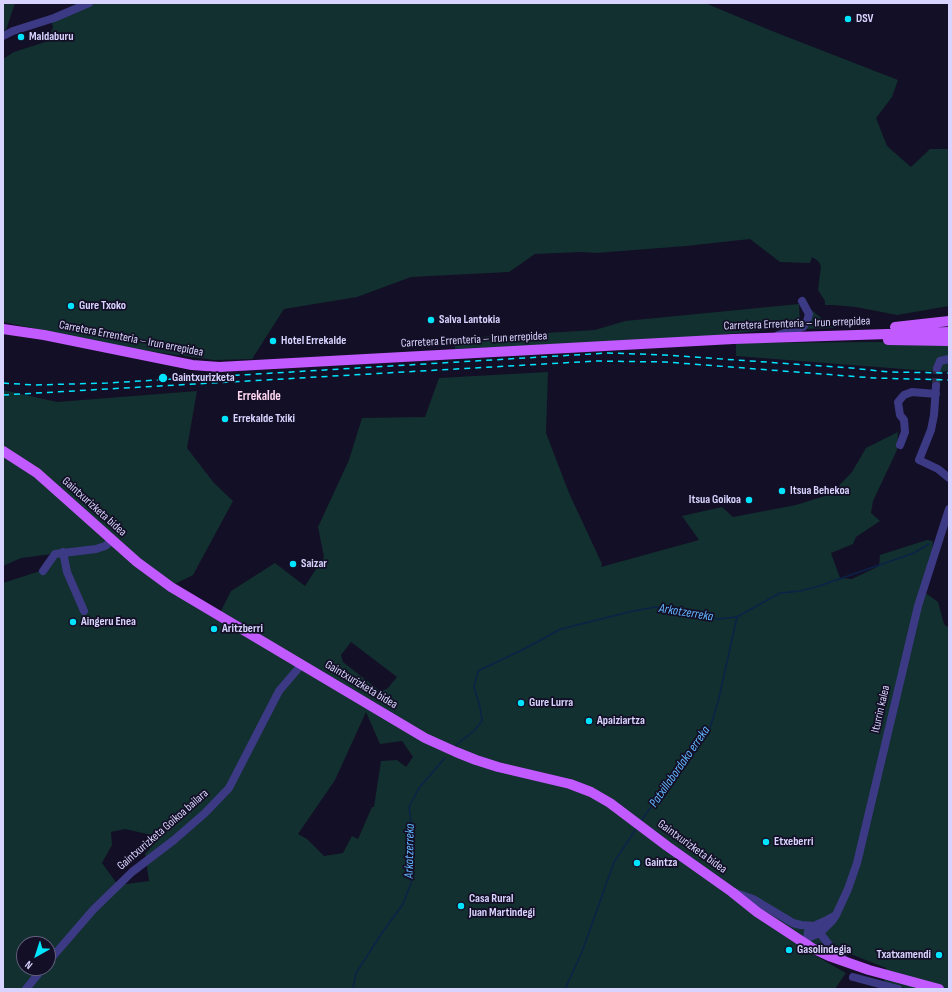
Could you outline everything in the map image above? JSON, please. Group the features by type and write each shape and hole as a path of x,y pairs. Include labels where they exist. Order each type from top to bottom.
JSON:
{"main road":[{"path":"836,335 842,331 949,321"},
{"name":"Carretera Errenteria – Irun errepidea","path":"3,329 44,335 192,365 219,367 770,337 949,332"},
{"path":"818,335 829,339 949,341"},
{"name":"Gaintxurizketa bidea","path":"3,451 37,473 112,541 171,587 440,746 476,760 570,784 591,792 610,803 732,892 754,910 812,948 829,956 869,970 939,989"},
{"name":"Gaintxurizketa bidea","path":"732,892 751,902 846,961"},
{"name":"Gaintxurizketa bidea","path":"780,927 801,937 807,938"},
{"path":"807,938 812,948"}],"street":[{"path":"3,36 13,31 54,18 89,3"},
{"path":"770,337 803,327 807,321 808,314 802,301"},
{"path":"937,368 940,361 949,360"},
{"path":"900,445 905,432 904,420 900,414 898,402 904,395 912,392 936,390 931,430 919,460 938,469 948,476"},
{"name":"Iturrin kalea","path":"828,944 827,933 848,890 857,864 917,611 949,509"},
{"path":"43,571 55,554 96,549 105,546 112,541"},
{"path":"64,552 67,572 84,611"},
{"name":"Gaintxurizketa Goikoa bailara","path":"56,953 93,910 132,872 174,840 205,813 229,788 280,691 302,664"},
{"path":"732,892 753,899 793,923 814,926 828,944 846,961"},
{"path":"807,938 808,931 814,926 834,918"},
{"name":"Iturrin kalea","path":"807,938 820,933 834,918"},
{"path":"26,989 37,976"},
{"path":"854,977 898,989"}],"green space":[{"path":"3,3 15,3 6,30 3,29"},
{"path":"93,3 705,3 898,80 892,97 876,118 887,146 911,167 930,149 949,149 949,306 897,315 856,307 825,305 825,301 818,290 821,266 818,261 812,257 810,263 780,262 750,239 596,253 581,252 535,254 509,272 411,277 357,297 284,309 252,359 214,360 141,350 3,322 3,59 14,52 48,41 53,27 51,20 84,5"},
{"path":"799,304 800,326 691,338 455,349 455,346 480,337 595,330 625,321"},
{"path":"810,309 834,328 803,329"},
{"path":"879,342 949,345 949,371 941,372 736,356 736,343"},
{"path":"548,372 546,433 569,493 602,564 601,567 699,540 682,516 722,507 733,517 796,505 831,494 852,472 866,448 898,432 897,450 873,501 871,513 880,521 856,537 853,544 831,553 840,578 852,579 879,566 880,555 927,540 933,541 932,552 920,589 938,602 944,624 949,628 949,989 909,989 884,983 886,968 830,946 809,952 846,973 835,989 3,989 3,583 40,571 52,554 21,558 3,566 3,390 57,402 197,391 187,448 214,483 233,501 193,575 171,586 217,619 231,591 275,563 305,586 324,557 318,527 349,460 362,418 425,417 439,378","holes":["351,642 397,677 387,689 380,691 343,662 341,655","366,712 380,744 402,741 413,757 406,767 397,760 381,761 374,807 372,807 358,839 352,836 343,853 324,856 307,839 298,834 335,780","125,829 160,837 145,854 149,881 118,885 102,863 112,845 111,832"]}],"waterway":[{"name":"Arkotzerreka","path":"456,745 474,731 482,721 480,707 474,687 478,671 561,629 633,611 656,607 718,619 737,617 780,593 800,591 819,586 914,553 929,544"},
{"name":"Patxillabordako erreka","path":"641,821 663,790 692,756 709,731 718,702 737,617"},
{"name":"Arkotzerreka","path":"353,989 356,973 403,904 411,883 412,829 409,807 419,788 445,758"},
{"name":"Patxillabordako erreka","path":"565,989 582,952 614,862 636,829"}],"tunnel":[{"path":"936,386 937,368"}],"railway":[{"path":"3,383 34,385 107,383 608,353 665,355 889,372 949,373"},
{"path":"3,395 596,361 666,362 874,378 949,380"}],"place":[{"name":"DSV","path":"848,19"},
{"name":"Maldaburu","path":"21,37"},
{"name":"Gure Txoko","path":"71,306"},
{"name":"Salva Lantokia","path":"431,320"},
{"name":"Hotel Errekalde","path":"273,341"},
{"name":"Gaintxurizketa","path":"163,378"},
{"name":"Errekalde Txiki","path":"225,419"},
{"name":"Itsua Behekoa","path":"782,491"},
{"name":"Itsua Goikoa","path":"749,500"},
{"name":"Saizar","path":"293,564"},
{"name":"Aingeru Enea","path":"73,622"},
{"name":"Aritzberri","path":"214,629"},
{"name":"Gure Lurra","path":"521,703"},
{"name":"Apaiziartza","path":"589,721"},
{"name":"Etxeberri","path":"766,842"},
{"name":"Gaintza","path":"637,863"},
{"name":"Casa Rural Juan Martindegi","path":"461,906"},
{"name":"Gasolindegia","path":"789,950"},
{"name":"Txatxamendi","path":"939,955"}],"district":[{"name":"Errekalde","path":"259,397"}]}
